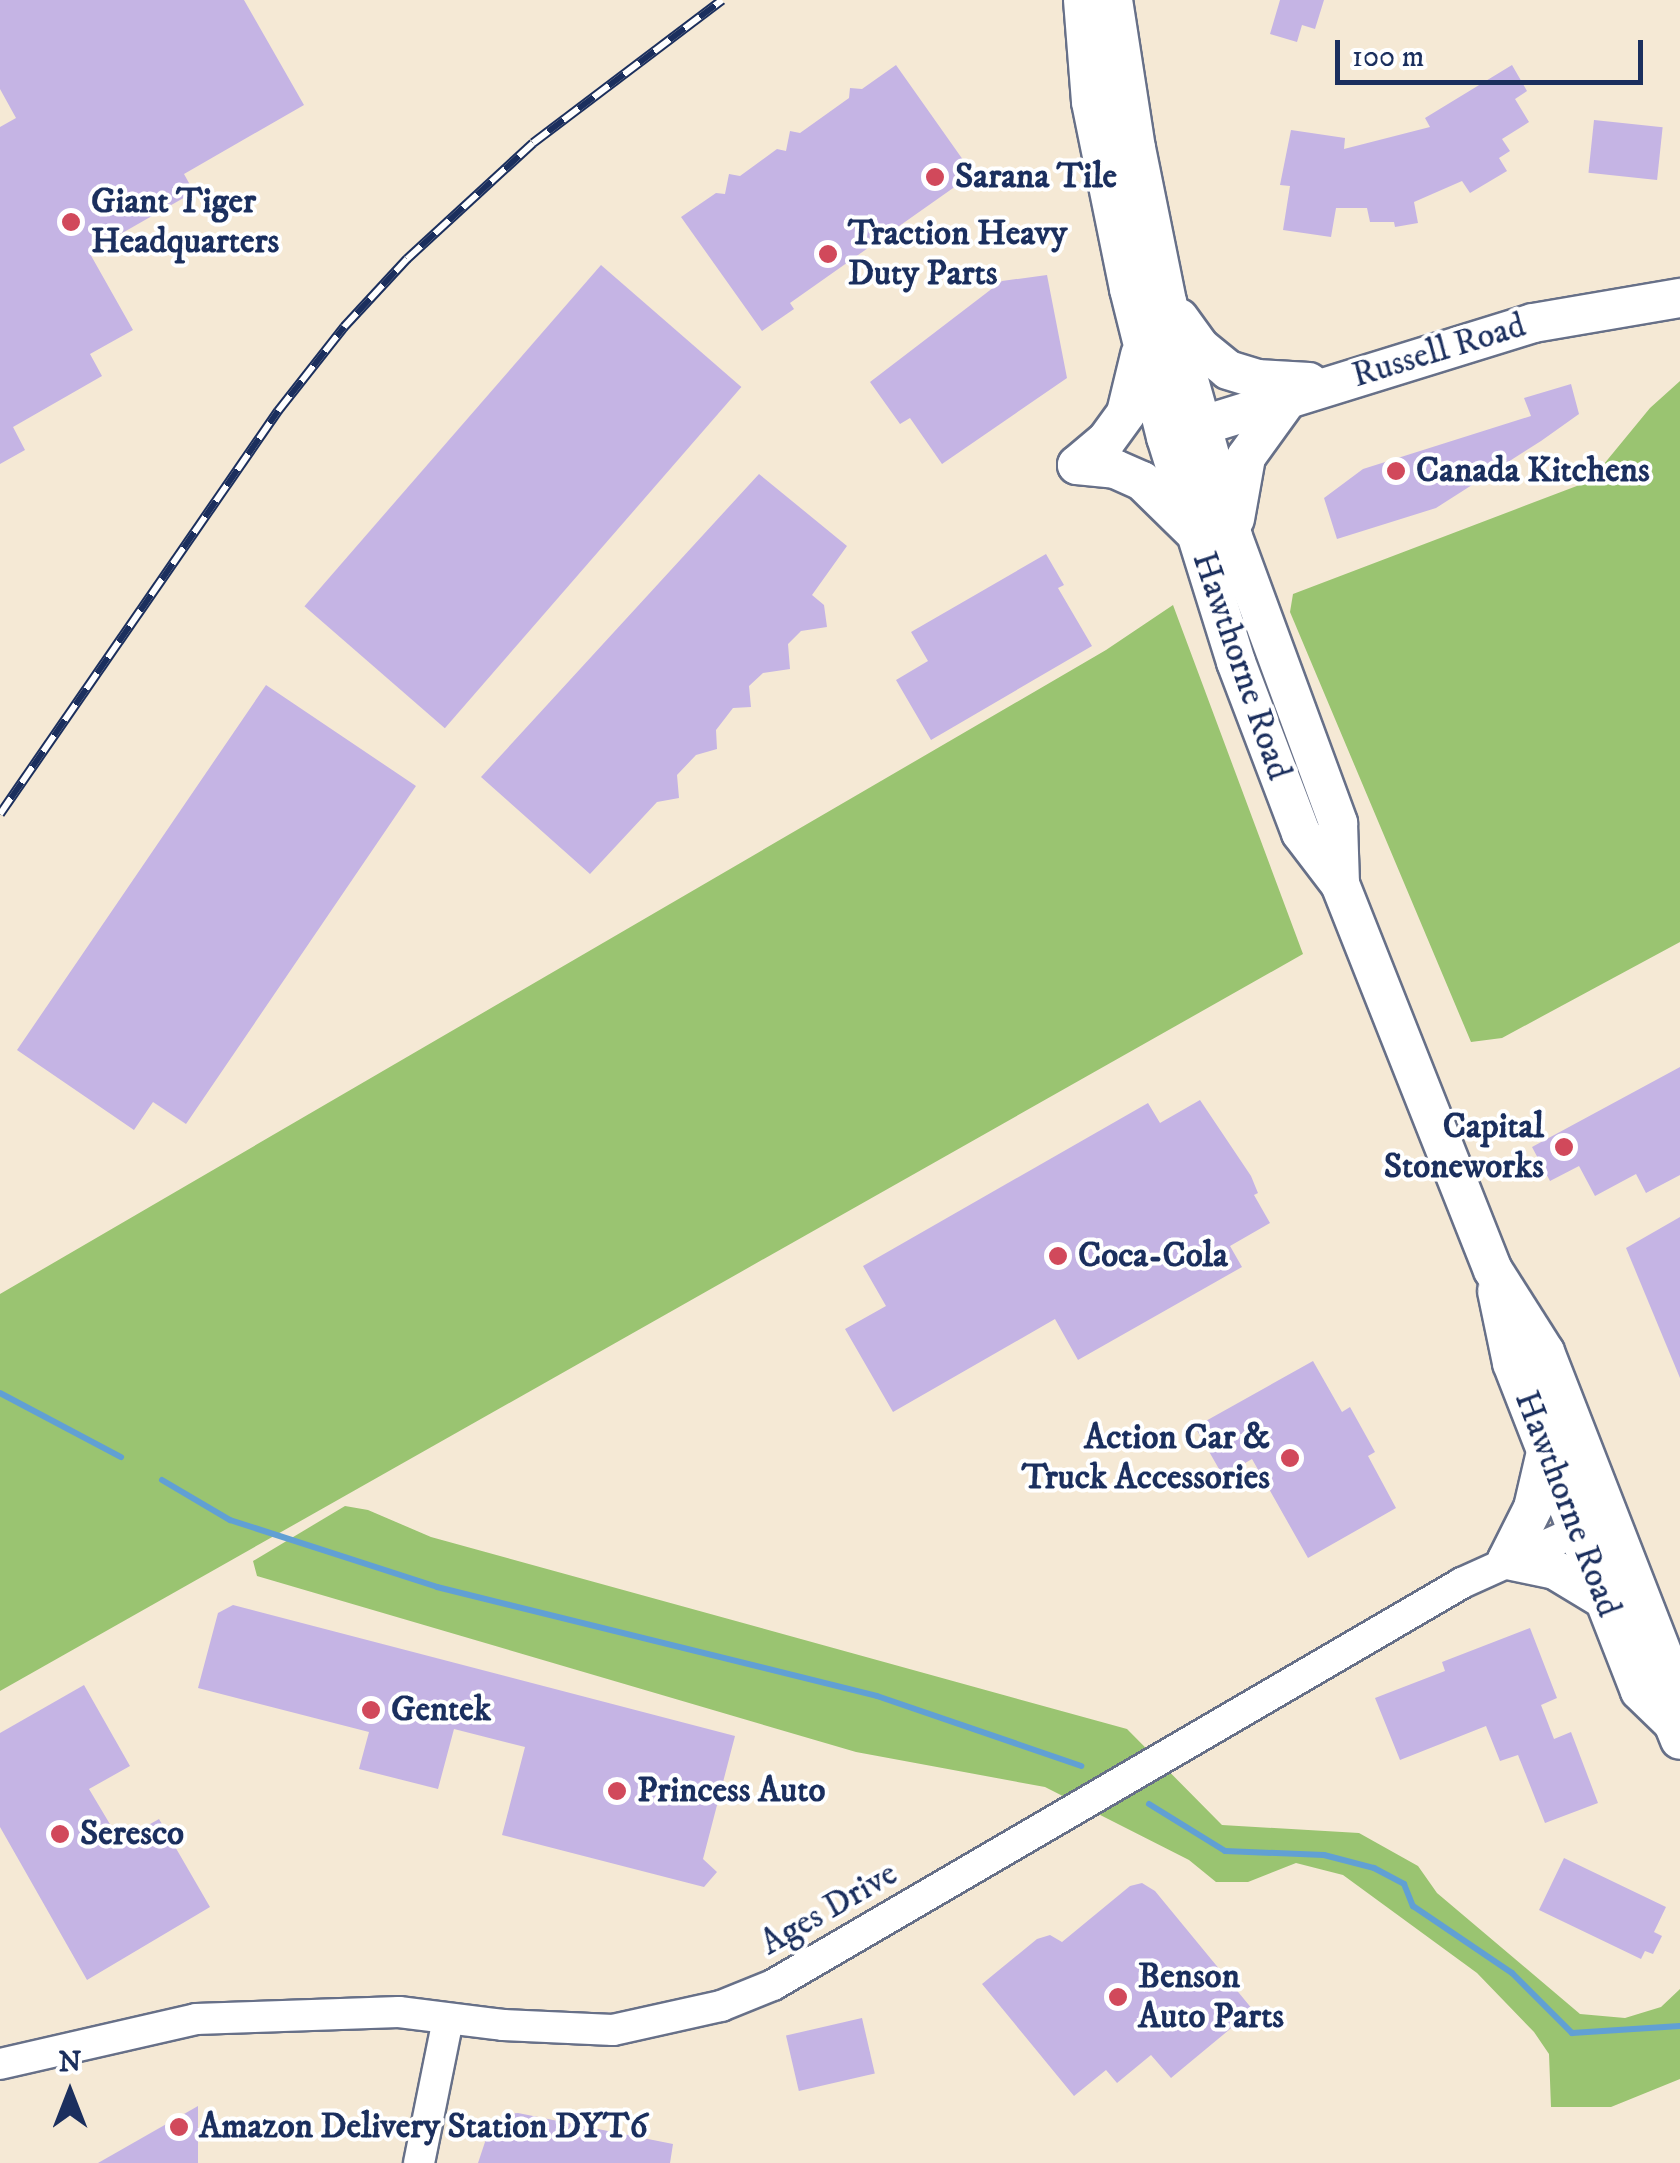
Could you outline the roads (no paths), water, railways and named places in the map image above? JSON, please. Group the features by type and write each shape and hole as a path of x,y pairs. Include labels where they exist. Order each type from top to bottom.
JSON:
{"main road":[{"path":"1083,0 1101,161 1166,438"},
{"path":"1112,0 1167,302 1203,425"},
{"name":"Russell Road","path":"1166,438 1534,322 1680,298"},
{"path":"1167,302 1200,347 1232,372 1272,381 1332,383"},
{"path":"1142,343 1126,413 1106,441 1078,465 1115,469 1142,481 1194,532"},
{"path":"1233,536 1246,457 1290,396"},
{"name":"Hawthorne Road","path":"1203,425 1233,536 1338,823 1340,884"},
{"name":"Hawthorne Road","path":"1166,438 1236,662 1302,833 1340,884 1493,1270 1512,1363 1546,1452 1592,1523 1674,1681 1677,1731"},
{"name":"Hawthorne Road","path":"1493,1270 1545,1352 1592,1523 1603,1599 1640,1691 1677,1731"},
{"path":"1546,1452 1533,1508 1507,1560 1555,1570 1603,1599"}],"street":[{"name":"Ages Drive","path":"0,2064 196,2019 398,2012 613,2030 668,2021 773,1985 1507,1560 1592,1523"},
{"path":"419,2163 448,2019"}],"waterway":[{"path":"0,1393 121,1457"},
{"path":"162,1480 230,1520 437,1587 877,1696 1081,1766"},
{"path":"1149,1804 1225,1851 1324,1855 1374,1868 1404,1884 1413,1906 1512,1973 1572,2033 1680,2026"}],"railway":[{"path":"0,814 278,411 344,327 407,259 533,143 722,0"}],"place":[{"name":"Sarana Tile","path":"935,177"},
{"name":"Giant Tiger Headquarters","path":"71,222"},
{"name":"Traction Heavy Duty Parts","path":"828,254"},
{"name":"Canada Kitchens","path":"1396,471"},
{"name":"Capital Stoneworks","path":"1564,1147"},
{"name":"Coca-Cola","path":"1058,1256"},
{"name":"Action Car & Truck Accessories","path":"1290,1458"},
{"name":"Gentek","path":"371,1710"},
{"name":"Princess Auto","path":"617,1791"},
{"name":"Seresco","path":"60,1834"},
{"name":"Benson Auto Parts","path":"1118,1997"},
{"name":"Amazon Delivery Station DYT6","path":"179,2127"}]}
